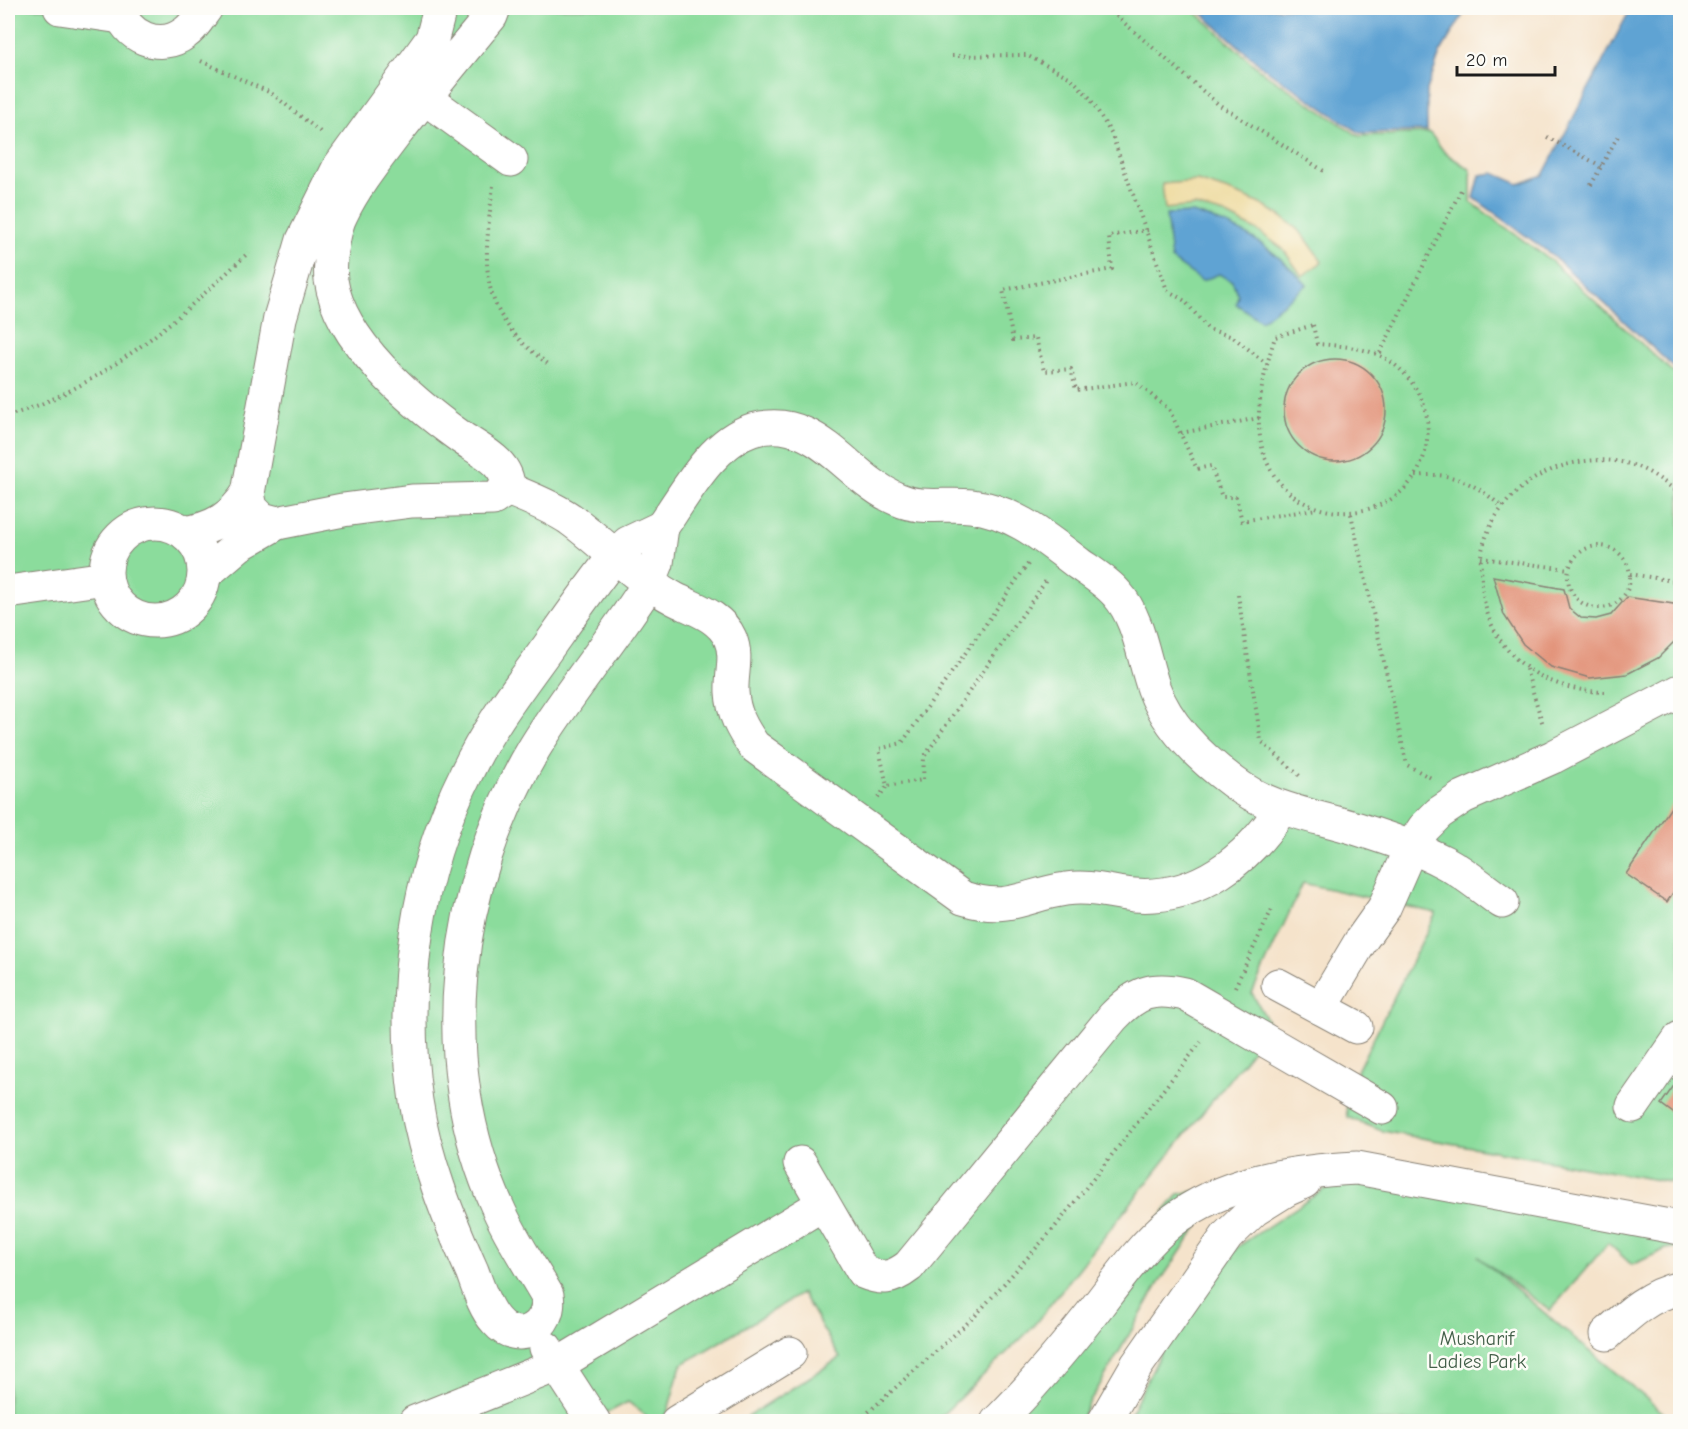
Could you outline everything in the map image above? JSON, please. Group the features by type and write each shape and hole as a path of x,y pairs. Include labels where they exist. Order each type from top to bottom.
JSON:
{"lane":[{"path":"60,8 120,12 129,29 140,38 155,42 171,40 185,33 206,8"},
{"path":"440,8 439,19 412,89 376,160 342,212 335,230 331,279 345,323 361,346 400,386 457,434 499,464 508,477 508,489"},
{"path":"277,523 262,519 251,508 248,493 290,279 320,203 345,159 412,89 490,16 494,8"},
{"path":"412,89 505,155"},
{"path":"662,527 628,543 614,557 500,714 466,773 440,836 421,900 411,967 410,1035 415,1091 431,1168 454,1231 496,1322 510,1332 526,1333 541,1325 550,1308 547,1295 498,1208 475,1143 462,1076 458,1007 464,939 479,871 503,807 536,746 649,583 657,562 662,527 713,457 731,440 753,430 777,427 801,431 822,442 874,486 897,500 925,506 953,505 990,510 1025,525 1106,584 1125,604 1132,617 1155,692 1169,718 1187,741 1232,782 1256,799 1281,809 1357,829 1444,862 1502,902"},
{"path":"205,574 239,545 277,523 343,510 412,501 493,499 508,489"},
{"path":"508,489 548,506 571,520 649,583 705,613 729,636 735,653 732,691 734,711 742,730 754,746 963,898 983,905 1005,905 1066,888 1088,887 1130,895 1172,894 1211,878 1235,861 1269,828 1281,809"},
{"path":"185,533 205,530 222,522 237,509 248,493"},
{"path":"149,523 168,524 185,533 200,551 205,574 200,595 187,611 168,620 146,621 127,613 112,598 106,578 107,559 116,542 131,529 149,523"},
{"path":"8,592 106,578"},
{"path":"1321,1008 1362,939 1367,902 1402,845 1463,796 1553,757 1680,691"},
{"path":"1278,985 1356,1027"},
{"path":"800,1163 863,1272 878,1278 895,1277 909,1266 1126,1004 1144,993 1164,990 1185,994 1382,1108"},
{"path":"1633,1106 1680,1038"},
{"path":"1104,1422 1137,1365 1227,1236 1254,1210 1286,1190 1320,1176 1357,1168"},
{"path":"997,1422 1060,1354 1130,1265 1171,1222 1205,1202 1241,1186 1289,1174 1357,1168 1680,1228"},
{"path":"415,1422 558,1365 823,1204"},
{"path":"1171,1222 1186,1223 1200,1230 1209,1242 1212,1257"},
{"path":"1607,1334 1642,1303 1664,1292 1680,1288"},
{"path":"534,1328 594,1422"},
{"path":"677,1422 790,1353"}],"path":[{"path":"1107,8 1218,104 1327,173"},
{"path":"155,42 245,79 271,93 322,133 345,159"},
{"path":"952,56 1026,55 1071,78 1102,114 1148,230 1167,290 1185,301 1208,329 1233,337 1267,364"},
{"path":"1591,185 1619,134"},
{"path":"1547,137 1601,166"},
{"path":"505,155 490,214 486,278 497,308 516,336 550,366"},
{"path":"1380,353 1462,188"},
{"path":"1148,230 1108,236 1112,269 1004,290 1013,340 1036,338 1044,371 1071,369 1076,390 1136,382 1169,409 1197,469 1211,466 1222,497 1236,497 1242,521 1317,508"},
{"path":"8,416 88,382 141,348 193,305 249,252"},
{"path":"1313,325 1317,344 1380,353 1409,377 1423,399 1428,434 1426,451 1416,476 1388,502 1351,514 1325,512 1300,501 1280,485 1267,462 1259,418 1267,364 1275,337 1313,325"},
{"path":"1181,433 1259,418"},
{"path":"1614,690 1604,692 1563,688 1526,669 1499,640 1484,606 1481,558 1487,535 1502,507 1526,482 1556,466 1589,459 1622,462 1653,474 1680,494"},
{"path":"1416,476 1437,473 1461,478 1484,490 1502,507"},
{"path":"1351,514 1407,765 1463,796"},
{"path":"1055,546 924,757 923,780 887,786 879,749 902,742 1055,546"},
{"path":"1596,546 1608,548 1618,553 1626,562 1630,574 1629,586 1623,597 1614,605 1602,608 1590,607 1571,592 1568,580 1569,568 1574,557 1584,550 1596,546"},
{"path":"1481,558 1569,568"},
{"path":"1630,574 1680,582"},
{"path":"1238,595 1261,741 1305,781"},
{"path":"1526,669 1553,757"},
{"path":"864,1416 975,1316 1056,1227 1221,1016 1273,906"}],"green space":[{"path":"8,8 1191,8 1260,70 1359,136 1430,133 1445,153 1471,170 1471,202 1549,259 1680,379 1680,1184 1382,1131 1347,1117 1345,1095 1436,913 1303,883 1252,993 1271,1027 1030,1330 936,1421 746,1421 748,1416 840,1358 802,1293 681,1365 665,1421 653,1421 628,1402 590,1422 8,1421"},
{"name":"Musharif Ladies Park","path":"1390,1180 1680,1239 1680,1247 1666,1249 1632,1265 1608,1243 1550,1311 1477,1256 1673,1421 1126,1422 1170,1334 1237,1247 1326,1188"},
{"path":"1201,1190 1207,1213 1159,1283 1079,1421 988,1422 1046,1365 1178,1194"}],"sand":[{"path":"1197,181 1238,195 1276,213 1302,234 1322,262 1302,276 1283,249 1258,231 1225,214 1195,206 1165,209 1162,184"}],"water":[{"path":"1196,8 1467,8 1440,53 1427,90 1427,131 1360,133 1262,67"},
{"path":"1631,8 1680,8 1680,373 1552,255 1474,198 1480,175 1494,173 1519,184 1543,175"},
{"path":"1193,213 1227,225 1256,240 1281,259 1307,285 1261,321 1236,304 1238,295 1232,281 1219,274 1202,281 1171,259 1166,214"}],"building":[{"path":"1335,359 1364,367 1378,381 1386,410 1378,439 1364,453 1335,461 1306,453 1292,439 1284,410 1292,381 1306,367"},
{"path":"1493,576 1564,589 1569,608 1581,618 1596,619 1611,615 1627,597 1680,605 1680,636 1658,658 1627,674 1590,678 1551,667 1523,644 1504,615"},
{"path":"1680,794 1680,882 1667,902 1626,874"},
{"path":"1680,1077 1680,1118 1661,1104"}]}
